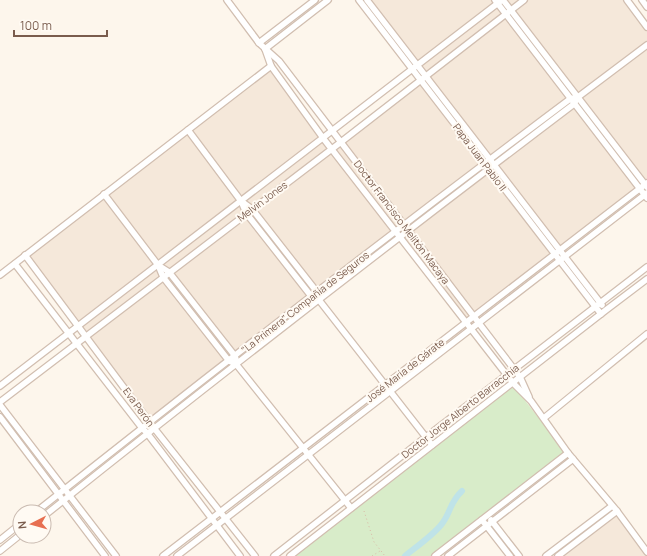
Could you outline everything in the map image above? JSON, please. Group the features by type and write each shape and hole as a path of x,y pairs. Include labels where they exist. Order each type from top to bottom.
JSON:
{"street":[{"name":"Doctor Francisco Melitón Macaya","path":"227,0 259,43 279,61 514,369 520,377 531,401"},
{"path":"259,43 315,0"},
{"path":"265,49 328,0"},
{"name":"Papa Juan Pablo II","path":"359,0 415,67"},
{"name":"Papa Juan Pablo II","path":"367,0 423,78 487,162 606,310"},
{"name":"Melvin Jones","path":"0,402 246,213 332,149 524,0"},
{"path":"627,0 647,27"},
{"path":"642,0 647,7"},
{"path":"499,1 511,10 646,185"},
{"path":"499,1 506,14 572,102 646,195"},
{"name":"Melvin Jones","path":"0,386 333,131 499,1"},
{"name":"\"La Primera\" Compañía de Seguros","path":"52,509 147,433 491,167 578,97 647,45"},
{"name":"Doctor Francisco Melitón Macaya","path":"265,49 271,66 323,138 506,375 531,401 568,453 616,511 647,552"},
{"path":"0,275 271,66"},
{"name":"\"La Primera\" Compañía de Seguros","path":"46,504 311,296 487,162 572,102"},
{"path":"188,130 241,201 246,213 311,296 319,300"},
{"name":"Papa Juan Pablo II","path":"491,167 554,255 601,314"},
{"name":"José María de Gárate","path":"163,556 646,185"},
{"path":"104,194 158,264 169,272 235,356 236,364"},
{"name":"José María de Gárate","path":"177,556 646,195"},
{"path":"241,201 252,209 317,292 319,300 432,445"},
{"name":"Eva Perón","path":"25,255 154,428 255,556"},
{"name":"Eva Perón","path":"15,264 147,433 211,520 217,525 240,556"},
{"path":"158,264 163,277 229,361 236,364 351,508"},
{"name":"Doctor Jorge Alberto Barracchia","path":"274,556 506,375 647,268"},
{"name":"Doctor Jorge Alberto Barracchia","path":"290,556 647,279"},
{"path":"544,418 647,334"},
{"path":"0,405 116,556"},
{"path":"0,417 105,556"},
{"path":"435,556 568,453"},
{"path":"448,556 573,459"},
{"path":"546,556 612,506"},
{"path":"558,556 616,511"},
{"path":"488,515 519,556"},
{"path":"482,520 510,556"},
{"path":"0,540 12,530"},
{"path":"0,551 12,541"}],"path":[{"path":"364,512 374,542 385,556"},
{"path":"372,556 380,550"}],"shaded area":[{"path":"367,0 627,0 647,27 647,183 466,323 396,232 150,421 25,255 271,66 331,149 426,77"},
{"path":"617,511 647,552 647,556 558,556"}],"green space":[{"path":"513,385 566,453 431,556 293,556"}],"waterway":[{"path":"405,556 429,537 441,525 452,504 462,491"}]}
